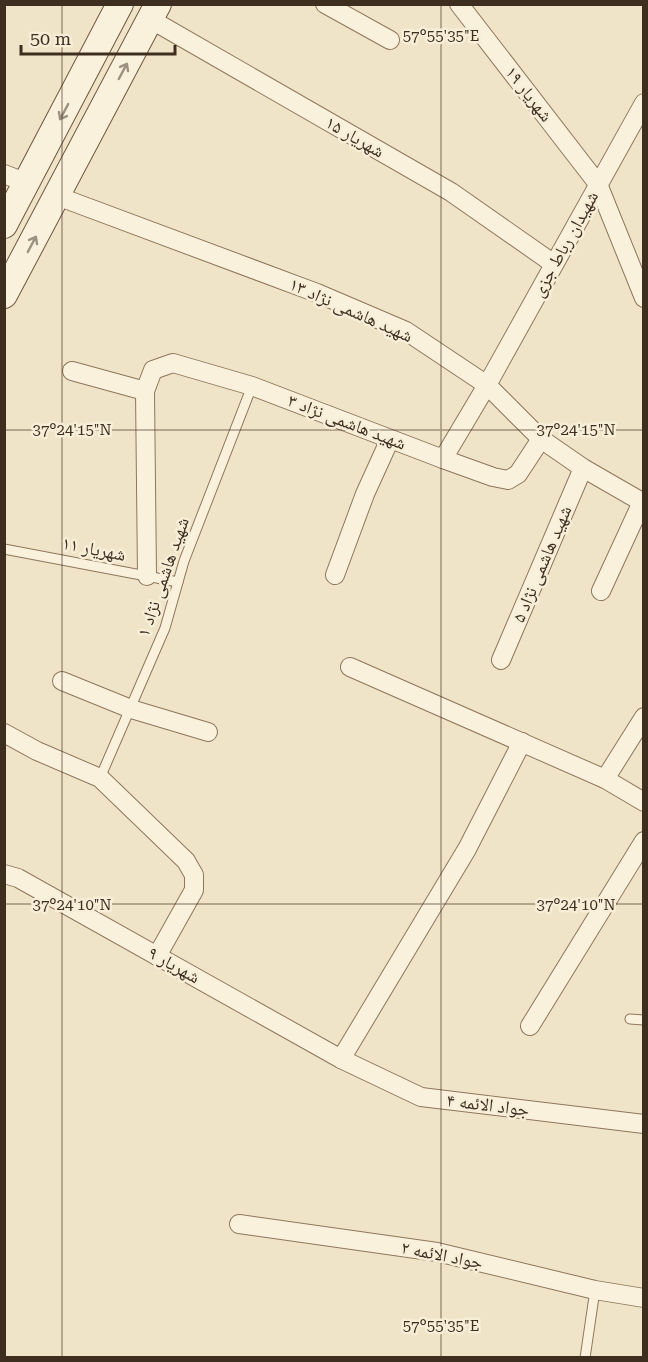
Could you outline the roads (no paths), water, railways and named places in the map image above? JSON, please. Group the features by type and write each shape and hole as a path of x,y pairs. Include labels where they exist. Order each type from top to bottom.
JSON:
{"main road":[{"path":"4,225 16,178 117,5"},
{"path":"4,295 154,12"}],"street":[{"path":"325,4 390,40"},
{"name":"شهریار ۱۹","path":"459,4 598,184 644,298"},
{"name":"شهریار ۱۵","path":"154,12 452,192 554,264"},
{"name":"شهیدان رباط جزی","path":"487,385 644,103"},
{"name":"شهید هاشمی نژاد ۱۳","path":"57,196 317,293 406,331 487,385 541,439 583,468 643,502"},
{"name":"شهید هاشمی نژاد ۳","path":"145,391 153,370 173,363 252,386 443,459 508,480 518,474 541,439"},
{"path":"72,371 145,391 147,576"},
{"path":"443,459 487,385"},
{"path":"334,575 365,494 390,439"},
{"name":"شهید هاشمی نژاد ۵","path":"501,660 583,468"},
{"path":"601,591 643,502"},
{"path":"350,667 605,778 644,802"},
{"path":"62,681 131,709 208,732"},
{"path":"605,778 644,717"},
{"path":"4,733 37,751 100,778 186,861 194,875 194,890 157,956"},
{"path":"341,1059 467,849 522,742"},
{"path":"531,1026 644,841"},
{"name":"شهریار ۹","path":"4,874 18,878 341,1059"},
{"name":"جواد الائمه ۴","path":"341,1059 421,1097 644,1124"},
{"name":"جواد الائمه ۲","path":"239,1224 437,1252 595,1290 644,1298"}],"lane":[{"name":"شهید هاشمی نژاد ۱","path":"100,778 165,628 184,561 252,386"},
{"name":"شهریار ۱۱","path":"4,549 178,582"},
{"path":"630,1019 644,1020"},
{"path":"585,1358 595,1290"}]}
